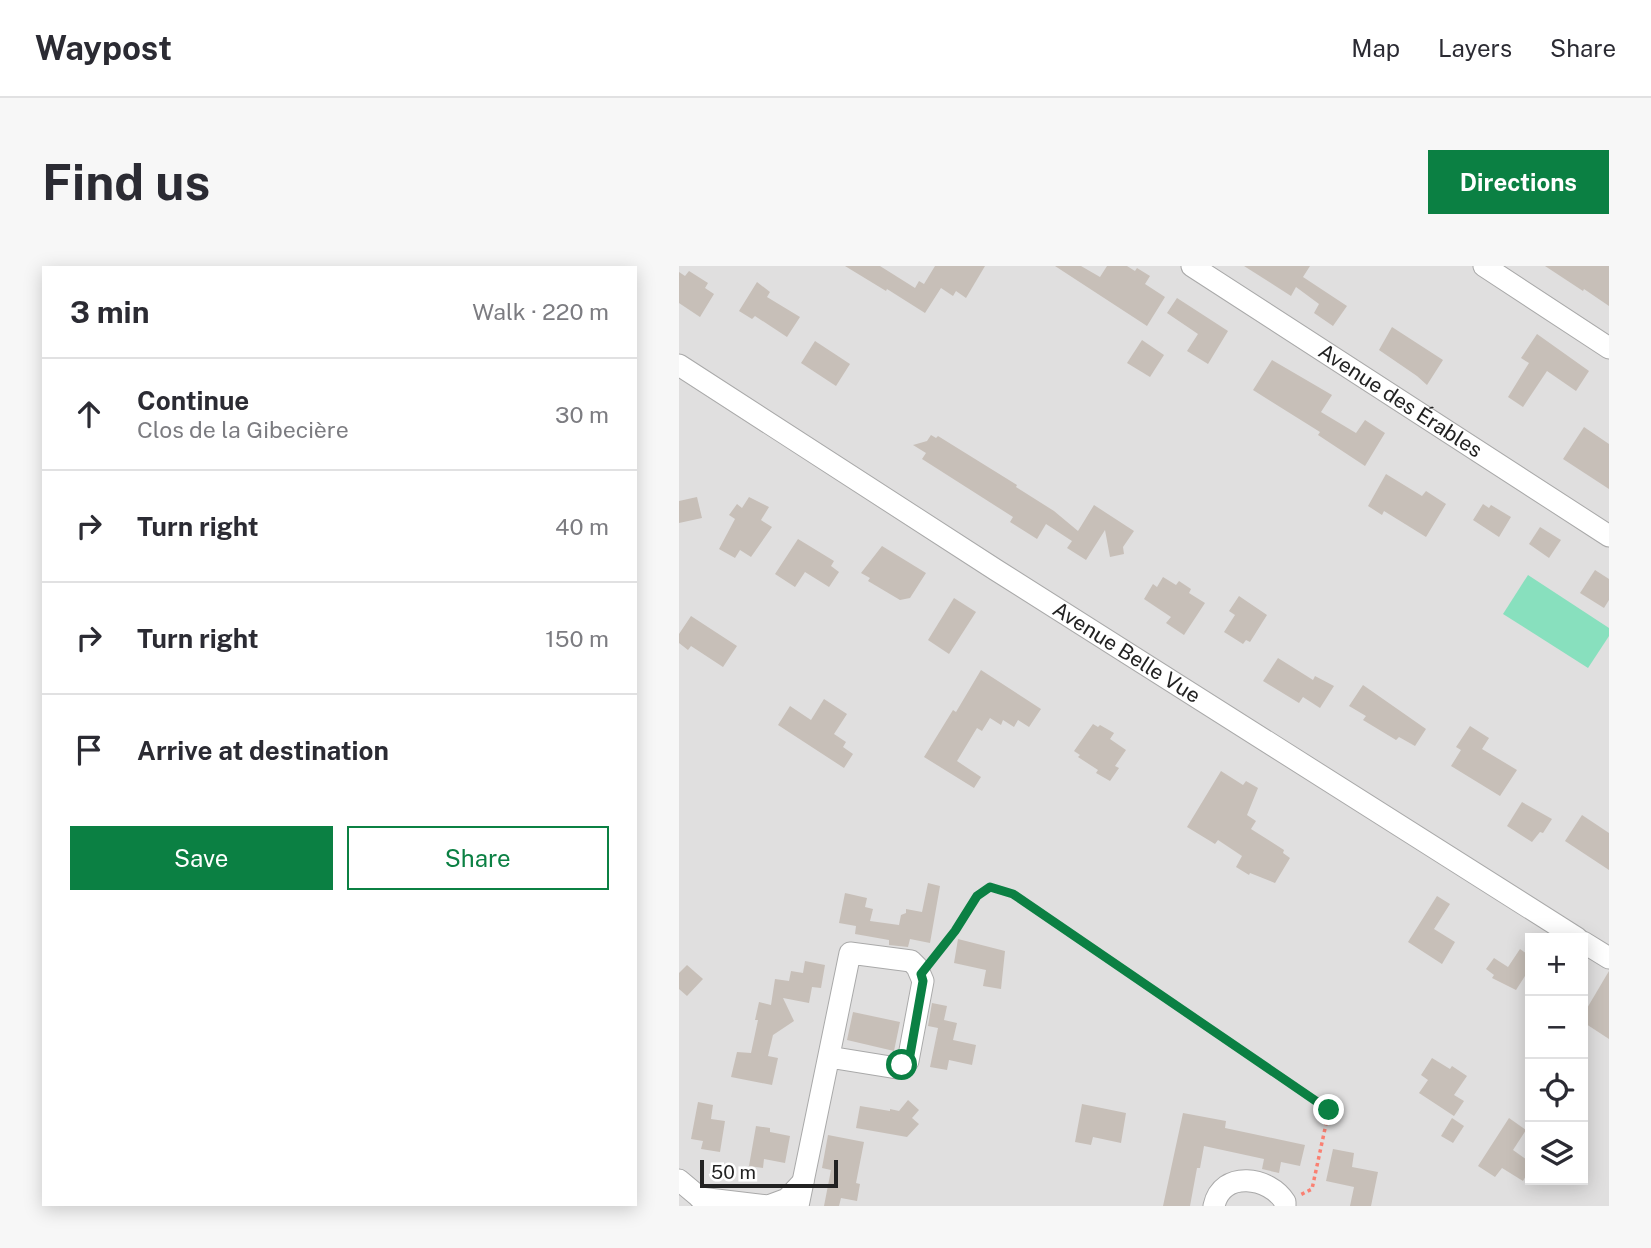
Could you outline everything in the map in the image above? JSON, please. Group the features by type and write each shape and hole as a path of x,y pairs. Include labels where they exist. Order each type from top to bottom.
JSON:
{"street":[{"name":"Avenue des Érables","path":"1192,266 1609,536"},
{"path":"1484,266 1609,348"},
{"name":"Avenue Belle Vue","path":"679,365 996,570 1569,933"},
{"path":"1588,945 1609,958"},
{"path":"798,1206 850,953 911,961 923,981 908,1061 897,1068 829,1057"},
{"path":"679,1180 705,1202 768,1206 787,1199 803,1182"},
{"path":"1214,1206 1217,1195 1225,1185 1236,1181 1256,1183 1272,1189 1281,1195 1285,1204"}],"path":[{"path":"921,974 955,931 977,896 990,887 1013,894 1329,1110 1312,1189 1285,1204"}],"shaded area":[{"path":"679,266 1609,266 1609,1206 679,1206"}],"green space":[{"path":"1528,575 1609,628 1609,636 1588,668 1503,614"}],"building":[{"path":"845,266 880,266 915,288 919,281 924,284 935,266 985,266 966,298 956,291 953,296 941,288 925,313"},
{"path":"1055,266 1081,266 1100,277 1107,266 1127,266 1135,271 1137,268 1150,276 1145,284 1165,297 1147,326"},
{"path":"1244,266 1310,266 1303,277 1347,306 1333,326 1314,313 1319,304 1296,287 1291,296"},
{"path":"1545,266 1609,266 1609,306 1584,289 1583,291"},
{"path":"689,271 708,283 705,288 714,294 700,317 679,303 679,272 685,276"},
{"path":"757,282 770,292 767,297 800,317 787,337 755,316 752,319 739,311"},
{"path":"1177,298 1228,331 1208,364 1187,351 1198,334 1167,313"},
{"path":"1392,327 1443,360 1427,385 1379,350"},
{"path":"1537,334 1589,371 1576,391 1547,371 1523,407 1508,397 1529,363 1521,358"},
{"path":"1142,340 1164,355 1150,377 1127,363"},
{"path":"815,341 850,364 836,386 801,363"},
{"path":"1272,360 1332,395 1321,412 1356,433 1365,420 1385,433 1365,466 1318,435 1320,432 1253,390"},
{"path":"1584,427 1609,444 1609,489 1563,459"},
{"path":"931,435 936,438 938,436 1017,485 1016,487 1054,511 1078,531 1094,505 1134,531 1123,547 1124,554 1110,557 1105,530 1086,560 1067,548 1072,541 1046,524 1037,539 1010,522 1013,517 922,459 926,453 913,445 927,441"},
{"path":"1386,474 1422,496 1426,491 1446,504 1426,537 1384,511 1382,515 1368,506"},
{"path":"697,497 702,518 679,523 679,501"},
{"path":"749,497 769,507 761,520 772,527 751,557 740,550 735,558 719,549 735,519 729,515 737,504 742,508"},
{"path":"1483,504 1489,508 1491,505 1511,517 1499,537 1473,520"},
{"path":"1540,527 1561,540 1549,558 1529,544"},
{"path":"798,539 834,561 831,566 839,572 829,587 805,572 795,587 775,574"},
{"path":"882,546 926,573 910,598 900,600 868,581 870,578 861,573"},
{"path":"1595,570 1609,579 1609,600 1604,608 1580,593"},
{"path":"1163,577 1176,585 1179,581 1191,589 1189,593 1205,603 1184,635 1166,623 1171,617 1144,599 1153,584 1157,587"},
{"path":"1239,596 1267,615 1250,642 1246,640 1243,644 1224,632 1235,615 1229,611"},
{"path":"954,598 976,612 949,654 928,640"},
{"path":"691,616 737,646 723,667 691,646 688,650 679,643 679,634"},
{"path":"1278,658 1313,680 1315,676 1334,686 1320,708 1303,697 1299,703 1263,681"},
{"path":"981,670 1041,709 1029,727 1018,720 1014,727 1003,720 1001,725 990,718 982,731 977,728 957,761 981,777 974,788 924,757 953,710 956,712"},
{"path":"1363,685 1426,729 1415,746 1399,737 1396,740 1363,720 1366,716 1349,706"},
{"path":"824,699 847,714 834,734 846,742 843,747 853,754 844,768 778,725 790,706 811,720"},
{"path":"1093,724 1114,733 1110,739 1126,750 1115,766 1119,768 1110,781 1096,773 1098,770 1078,757 1080,755 1074,751"},
{"path":"1470,726 1489,738 1482,749 1517,770 1500,796 1451,766 1461,750 1456,747"},
{"path":"1221,771 1243,785 1246,781 1258,788 1247,815 1256,821 1251,829 1284,850 1283,853 1290,858 1275,883 1250,873 1249,875 1236,867 1242,856 1218,840 1215,844 1187,827"},
{"path":"1522,802 1552,819 1543,833 1540,832 1532,842 1507,826"},
{"path":"1582,815 1609,833 1609,870 1565,841"},
{"path":"928,883 940,886 930,943 910,939 908,947 889,945 889,940 855,934 856,926 839,923 845,893 867,898 865,907 873,909 870,921 899,925 901,915 906,913 906,909 922,912"},
{"path":"1437,896 1450,904 1434,929 1455,942 1442,964 1408,942"},
{"path":"958,939 1005,951 1001,989 983,986 986,970 954,963"},
{"path":"1520,949 1525,952 1525,976 1516,990 1492,978 1494,975 1486,969 1494,958 1508,967"},
{"path":"805,961 825,965 821,988 812,987 809,1003 783,998 794,1021 773,1035 768,1056 778,1058 772,1085 731,1077 737,1052 751,1053 759,1002 771,1005 775,979 789,981 791,971 803,973"},
{"path":"687,965 703,979 687,996 679,989 679,973"},
{"path":"1609,971 1609,1039 1588,1025 1588,1007"},
{"path":"932,1003 947,1006 944,1020 957,1023 953,1040 976,1045 972,1065 949,1060 947,1070 930,1067 938,1028 928,1026"},
{"path":"853,1012 900,1022 894,1051 847,1040"},
{"path":"1432,1058 1467,1076 1454,1095 1464,1101 1454,1116 1419,1093 1428,1080 1421,1075"},
{"path":"908,1100 919,1110 912,1118 919,1124 907,1137 856,1128 860,1106 899,1111"},
{"path":"698,1102 713,1105 711,1119 725,1121 720,1152 701,1149 703,1141 691,1139"},
{"path":"1082,1104 1126,1113 1121,1143 1093,1137 1091,1145 1075,1142"},
{"path":"1183,1113 1226,1121 1225,1128 1305,1145 1300,1166 1281,1162 1279,1173 1262,1169 1264,1159 1204,1146 1190,1206 1163,1206"},
{"path":"1452,1118 1464,1126 1453,1143 1441,1136"},
{"path":"1509,1118 1525,1129 1513,1150 1525,1158 1523,1181 1502,1168 1495,1177 1478,1166"},
{"path":"756,1126 790,1136 785,1163 764,1159 763,1168 749,1166"},
{"path":"828,1135 864,1142 856,1183 860,1184 857,1201 841,1198 839,1206 824,1206 831,1170 822,1168"},
{"path":"1333,1149 1354,1153 1352,1167 1378,1172 1371,1206 1350,1206 1354,1187 1326,1181"}],"route":[{"path":"902,1065 908,1061 910,1055 923,981 921,974 955,931 977,896 990,887 1013,894 1329,1110"}]}
